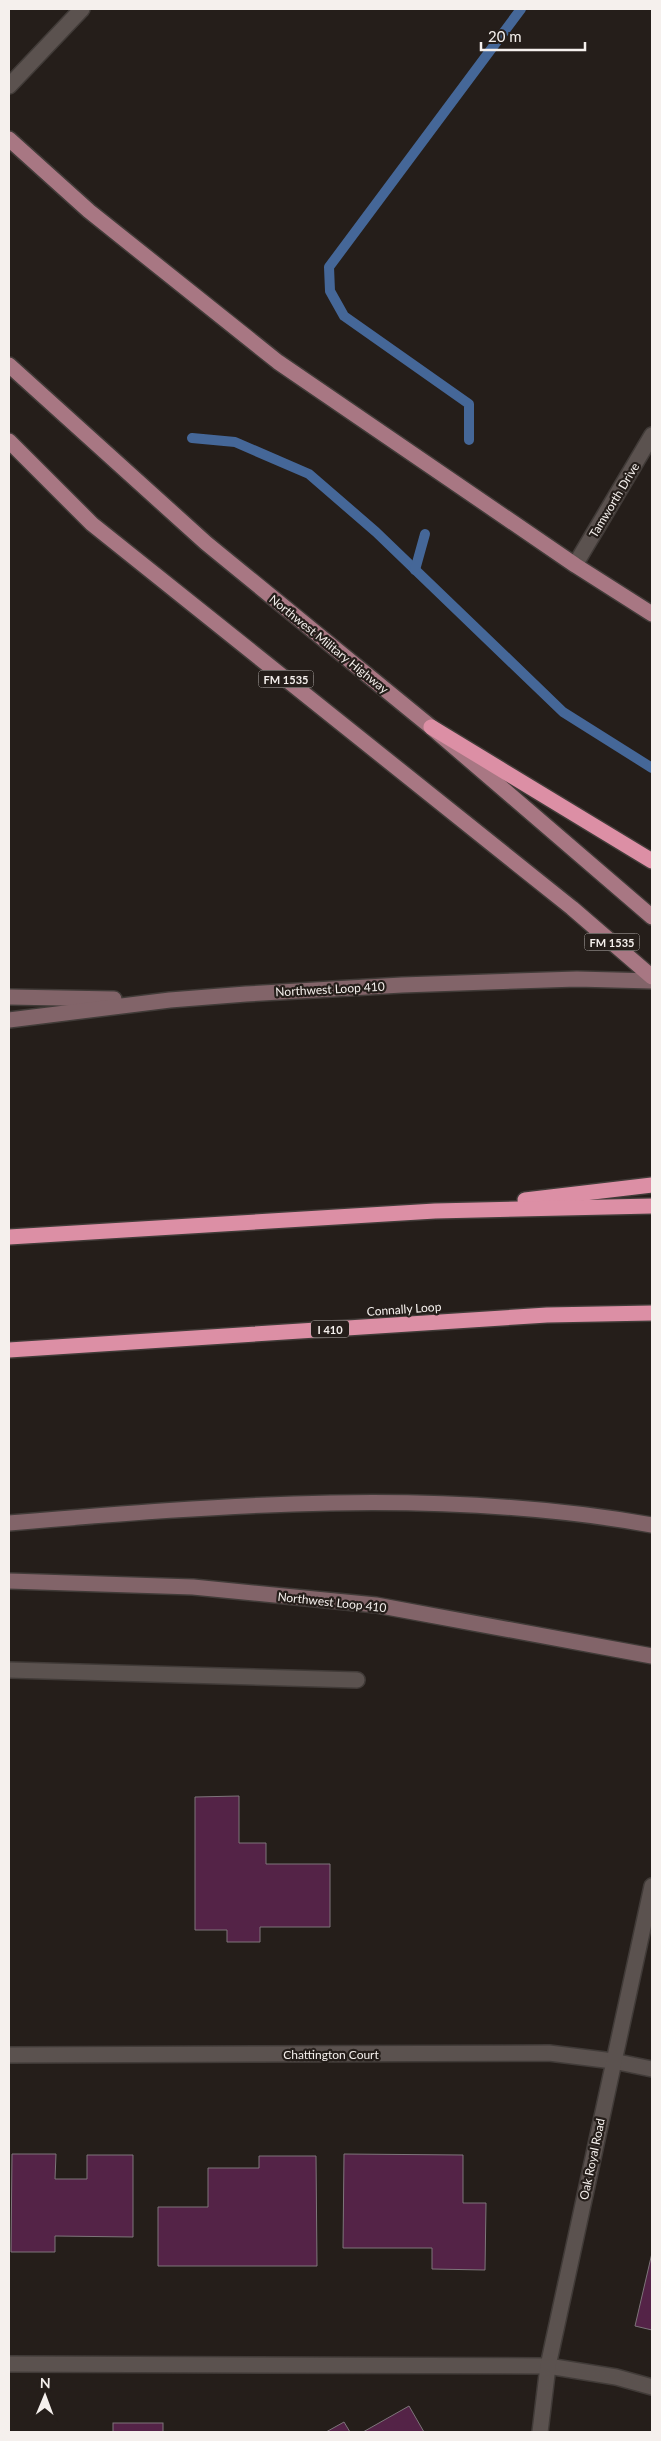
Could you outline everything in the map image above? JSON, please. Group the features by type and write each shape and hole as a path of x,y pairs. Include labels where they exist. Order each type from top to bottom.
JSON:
{"highway":[{"path":"431,727 652,861"},
{"path":"435,1211 652,1185"},
{"path":"9,1237 435,1211 652,1206"},
{"name":"Connally Loop","path":"9,1350 547,1315 652,1313"}],"main road":[{"path":"9,139 90,211 278,362 575,565 652,614"},
{"name":"Northwest Military Highway","path":"9,365 206,543 431,727 649,914"},
{"name":"FM 1535","path":"9,441 92,524 572,908 652,979"},
{"name":"Northwest Loop 410","path":"9,1020 170,1000 402,985 577,979 652,979"},
{"path":"9,998 170,1000"},
{"path":"9,1523 177,1510 371,1502 493,1505 652,1525"},
{"name":"Northwest Loop 410","path":"9,1581 192,1587 376,1605 652,1656"}],"street":[{"path":"9,86 82,9"},
{"name":"Tamworth Drive","path":"575,565 652,435"},
{"path":"9,1670 357,1680"},
{"name":"Oak Royal Road","path":"540,2432 548,2366 652,1886"},
{"name":"Chattington Court","path":"9,2055 549,2053 613,2061 652,2069"},
{"path":"9,2364 548,2366 616,2377 652,2388"}],"building":[{"path":"239,1796 239,1843 266,1843 266,1864 330,1864 330,1927 260,1927 260,1942 227,1942 227,1930 195,1930 195,1797"},
{"path":"12,2154 56,2154 55,2179 87,2179 87,2155 133,2155 133,2237 55,2236 55,2252 11,2252"},
{"path":"344,2154 463,2155 463,2203 486,2203 485,2270 432,2269 432,2248 343,2248"},
{"path":"259,2156 316,2156 317,2266 158,2266 158,2207 208,2207 208,2168 259,2168"},
{"path":"652,2253 652,2330 635,2326"},
{"path":"409,2406 424,2432 363,2432"},
{"path":"344,2422 350,2432 326,2432"},
{"path":"113,2423 163,2423 163,2432 113,2432"}],"waterway":[{"path":"469,440 469,404 344,316 330,291 329,267 521,9"},
{"path":"192,438 235,442 309,474 376,532 563,712 652,768"},
{"path":"415,570 425,534"}]}
